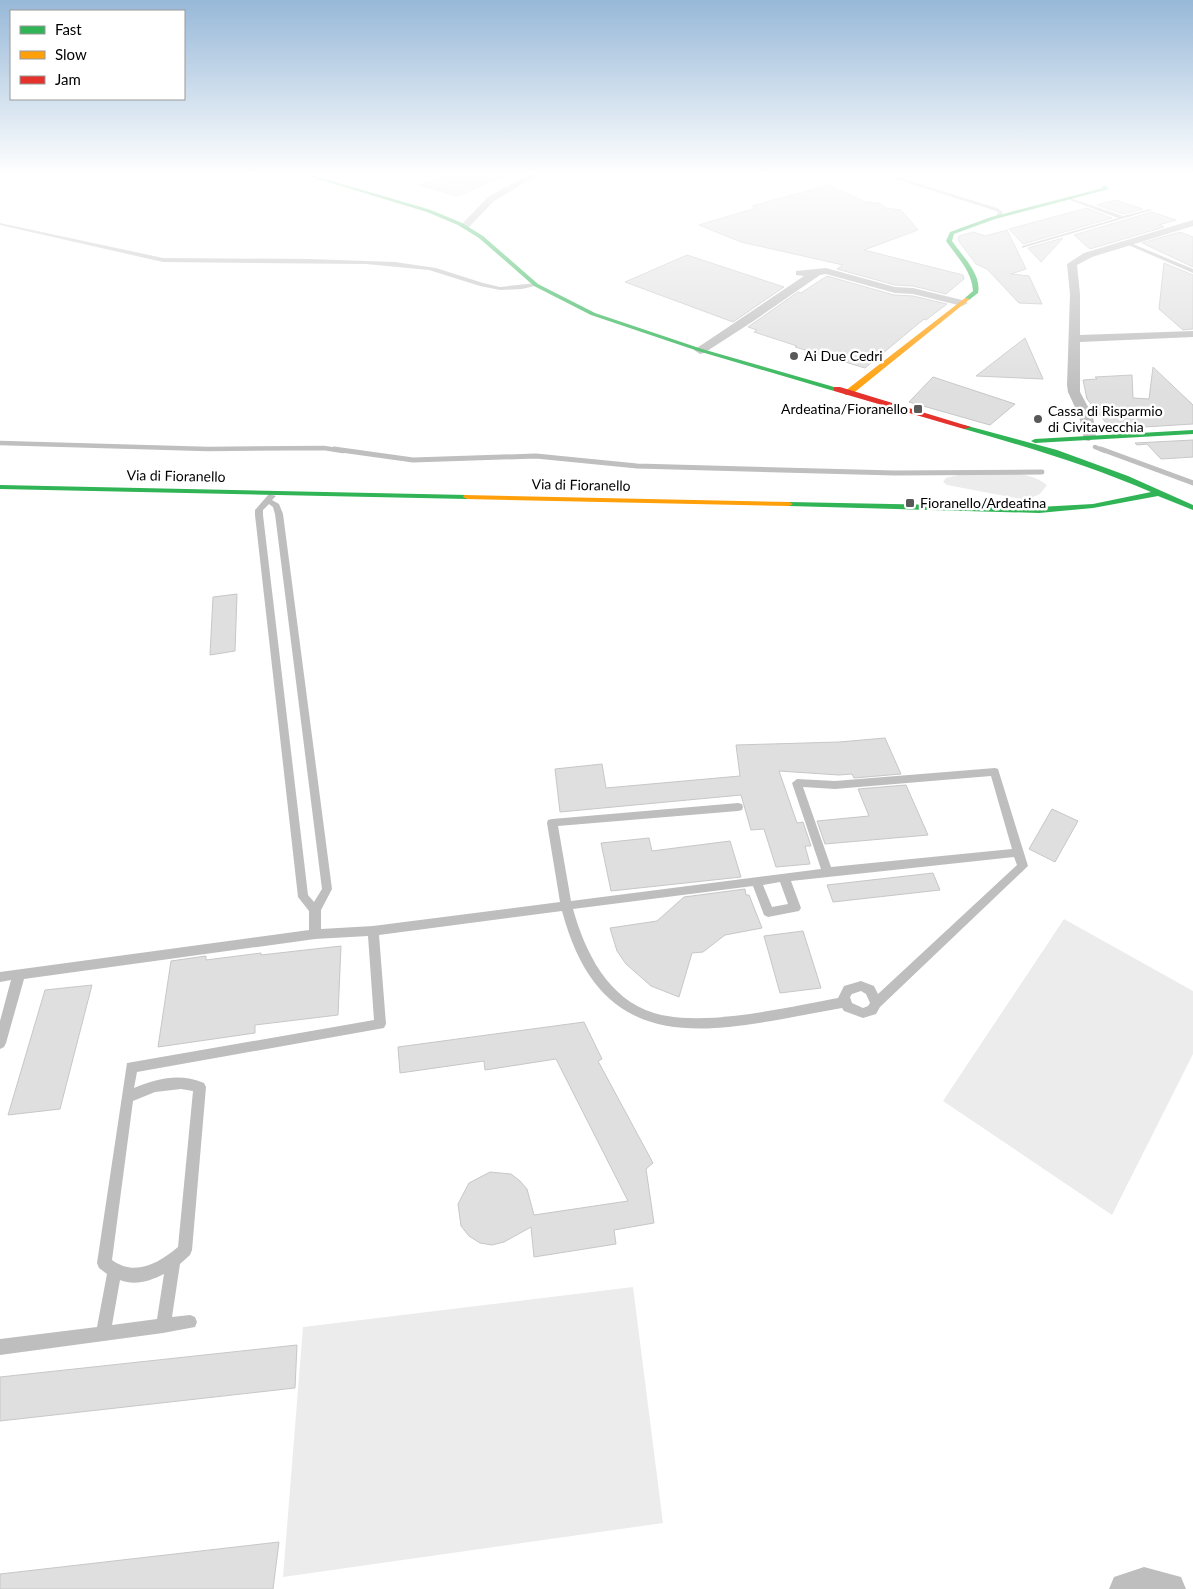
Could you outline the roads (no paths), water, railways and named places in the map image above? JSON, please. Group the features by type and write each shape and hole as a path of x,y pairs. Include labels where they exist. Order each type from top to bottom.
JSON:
{"street":[{"path":"489,246 536,285 593,314 700,350 1054,452 1087,463 1193,508"},
{"path":"848,392 976,292 977,286 952,246"},
{"path":"1089,437 1086,416 1073,388 1075,294 1072,264 1082,257 1118,246"},
{"path":"700,350 806,281 806,276 800,273 828,272 895,290 914,291 962,303"},
{"path":"1073,339 1193,334"},
{"path":"1021,442 1193,432"},
{"name":"Via di Fioranello","path":"0,486 271,497 1039,510 1100,505 1160,494"},
{"path":"1126,1589 1144,1584 1169,1589"}],"lane":[{"path":"97,246 164,260 395,264 436,269 484,287 496,289 518,289 536,285"},
{"path":"1135,246 1193,272"},
{"path":"315,910 302,897 274,664 259,516 259,510 271,497 279,514 327,890 315,910 315,934"},
{"path":"827,872 797,782 835,785 995,772 1023,866 876,1003 872,1010 863,1013 853,1010 846,1002 845,993 848,990 861,986 873,994 876,1003"},
{"path":"738,806 552,824 567,906 584,956 598,979 618,998 640,1013 664,1021 700,1022 740,1019 846,1002"},
{"path":"0,977 315,934 373,931 827,872 1018,854"},
{"path":"756,881 768,912 795,908 784,878"},
{"path":"127,1097 154,1085 183,1082 200,1087 185,1250 173,1262 154,1272 130,1276 114,1272 104,1263 131,1067 380,1024 373,931"},
{"path":"0,1043 19,974"},
{"path":"163,1326 173,1262"},
{"path":"103,1333 114,1272"},
{"path":"0,1347 190,1322"}],"waterway":[{"path":"0,443 208,449 324,448 343,451"},
{"path":"1095,447 1105,451"},
{"path":"334,449 413,460 536,456 637,466 895,473 1042,472"},
{"path":"1101,449 1193,483"}],"place":[{"name":"Ai Due Cedri","path":"794,356"},
{"name":"Ardeatina/Fioranello","path":"918,409"},
{"name":"Cassa di Risparmio di Civitavecchia","path":"1038,419"},
{"name":"Fioranello/Ardeatina","path":"910,503"}]}
